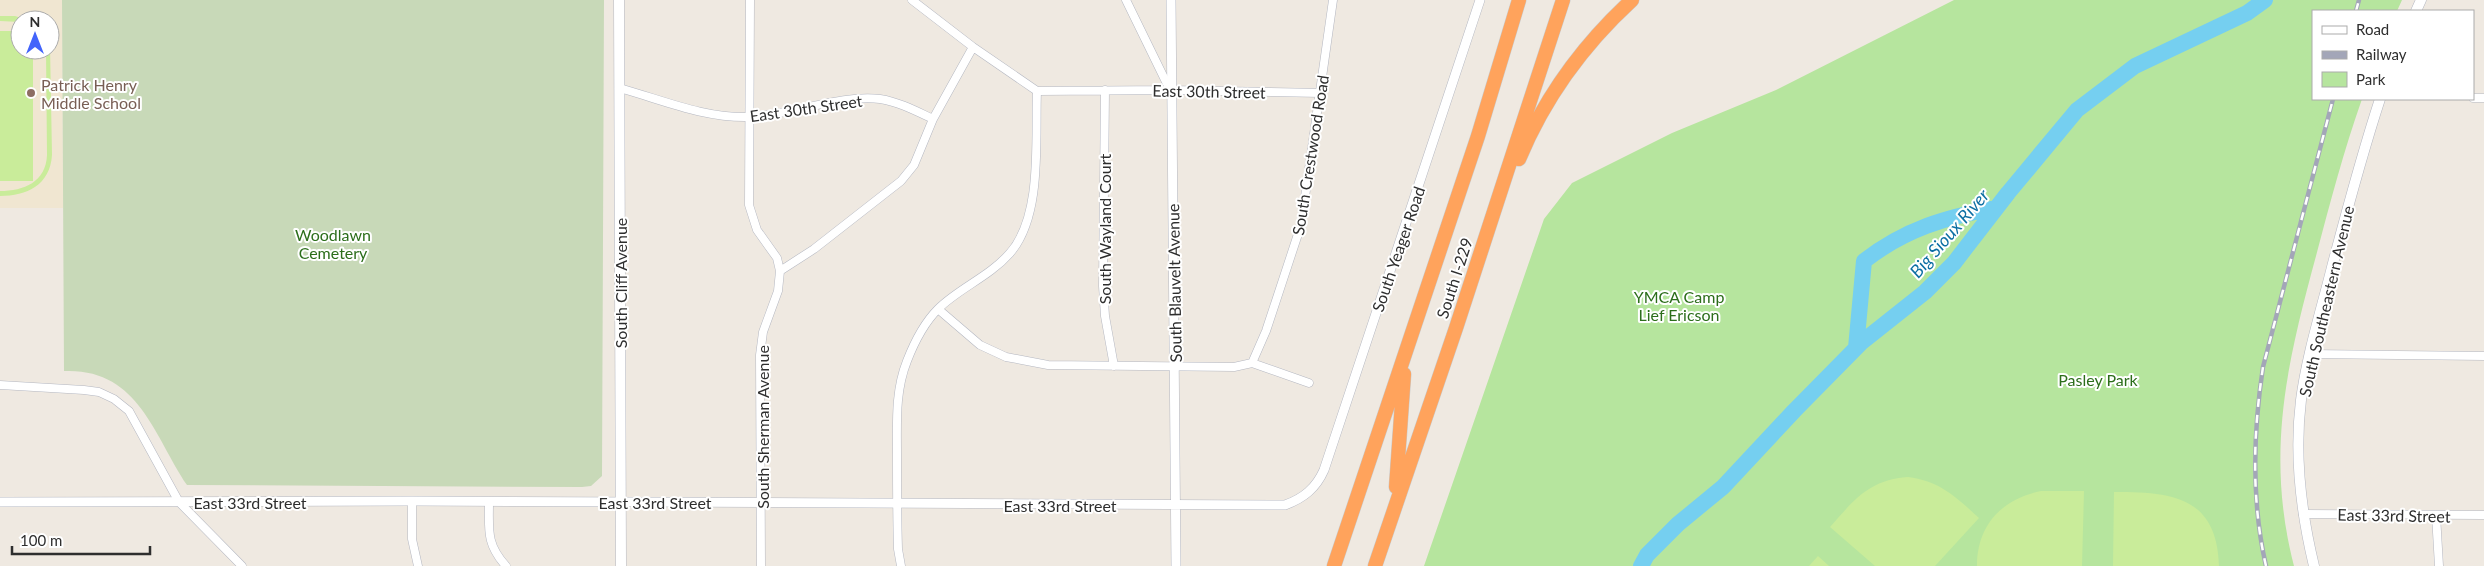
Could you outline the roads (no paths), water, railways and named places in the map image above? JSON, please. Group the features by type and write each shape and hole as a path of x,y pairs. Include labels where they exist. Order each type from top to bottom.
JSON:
{"highway":[{"name":"South I-229","path":"1334,566 1478,136 1519,0"},
{"name":"South I-229","path":"1375,566 1563,0"},
{"path":"1480,252 1523,149 1548,102 1581,55 1632,0"},
{"path":"1394,508 1406,353"}],"main road":[{"name":"South Cliff Avenue","path":"619,0 621,566"},
{"name":"South Southeastern Avenue","path":"2314,566 2303,514 2299,470 2299,425 2310,354 2358,167 2380,100"}],"street":[{"path":"750,0 749,205 757,230 777,258 780,271 814,250 901,181 914,165 933,119 973,47"},
{"path":"901,566 898,549 897,397 906,361 921,333 938,309 989,273 1011,252 1021,234 1029,214 1033,191 1036,91 973,47 912,0"},
{"path":"1126,0 1170,90"},
{"name":"South Blauvelt Avenue","path":"1171,0 1170,90 1175,366 1176,566"},
{"name":"South Crestwood Road","path":"1252,363 1266,331 1301,225 1333,0"},
{"name":"South Yeager Road","path":"1307,494 1317,484 1324,470 1480,0"},
{"name":"East 30th Street","path":"619,88 698,112 750,117 855,100 878,99 902,104 933,119"},
{"name":"South Wayland Court","path":"1105,90 1102,286 1114,366"},
{"name":"East 30th Street","path":"1036,91 1170,90 1321,93"},
{"name":"South Sherman Avenue","path":"761,566 760,355 763,332 778,292 780,271"},
{"path":"938,309 980,345 1006,356 1048,365 1234,367 1252,363 1310,383"},
{"path":"2310,354 2484,356"},
{"path":"0,385 84,390 98,392 114,399 129,411 179,502 242,566"},
{"name":"East 33rd Street","path":"0,502 762,502 1278,507 1291,503 1307,494"},
{"path":"412,501 412,539 418,566"},
{"path":"489,502 490,544 506,566"},
{"name":"East 33rd Street","path":"2303,514 2484,516"},
{"path":"2436,515 2439,566"}],"waterway":[{"name":"Big Sioux River","path":"1641,566 1647,555 1678,524 1723,487 1862,342 1925,292 1954,263 2008,193 2077,110 2135,66 2247,13 2265,0"},
{"path":"1856,348 1864,261 1895,240 1927,226 1943,220 1996,208"}],"railway":[{"path":"2356,10 2359,0"},
{"path":"2266,566 2258,516 2255,466 2257,417 2263,367 2333,100"}],"place":[{"name":"Patrick Henry Middle School","path":"31,93"}],"park label":[{"name":"Woodlawn Cemetery","path":"333,243"},
{"name":"YMCA Camp Lief Ericson","path":"1679,305"},
{"name":"Pasley Park","path":"2098,379"}]}
